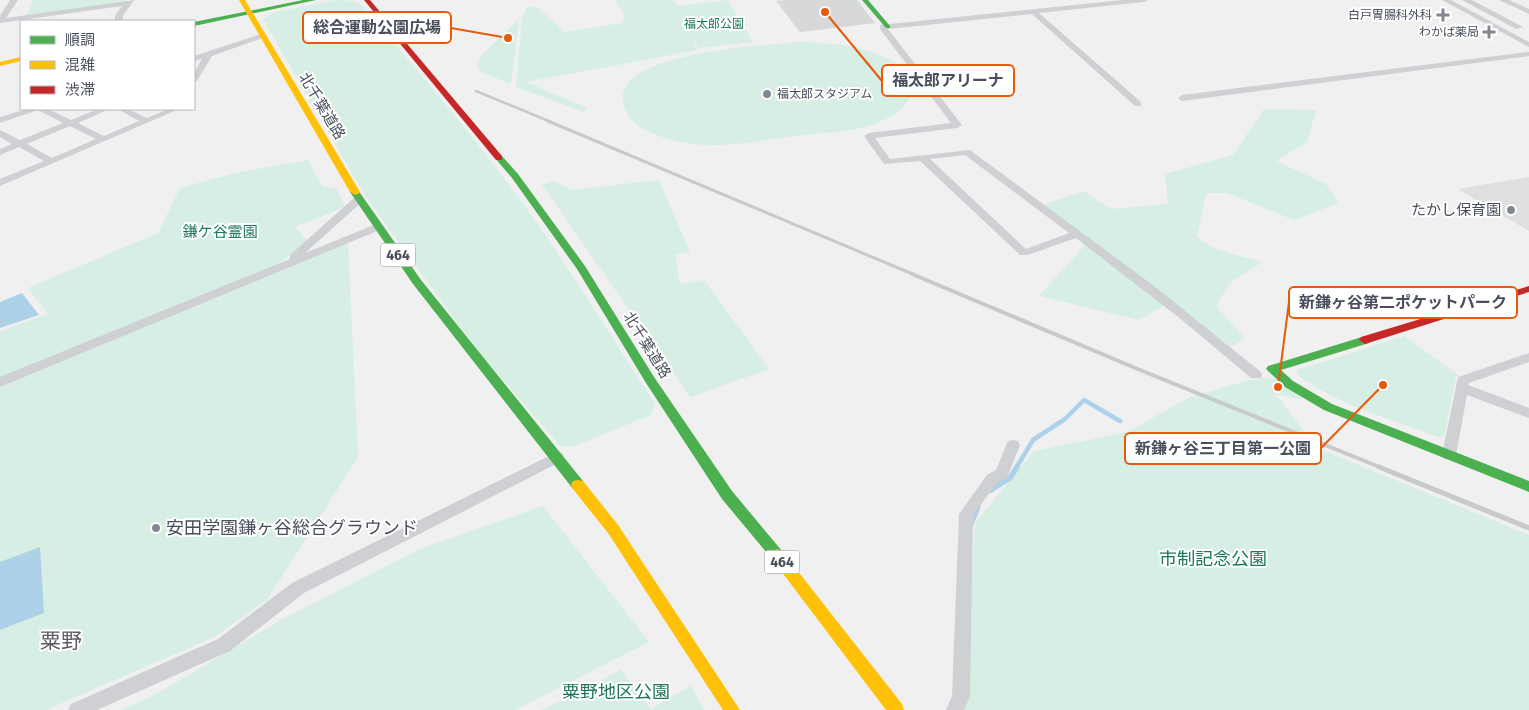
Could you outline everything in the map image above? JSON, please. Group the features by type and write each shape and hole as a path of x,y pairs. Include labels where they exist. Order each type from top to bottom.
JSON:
{"main road":[{"name":"北千葉道路","path":"242,0 359,199 378,227 476,359 557,457 612,529 732,710"},
{"path":"195,24 313,0"},
{"name":"北千葉道路","path":"367,0 515,176 581,268 650,380 727,494 755,527 896,710"},
{"path":"865,0 888,27"},
{"path":"0,64 20,59"},
{"path":"1272,369 1529,289"},
{"path":"1272,369 1289,384 1328,407 1529,487"}],"street":[{"path":"1,21 14,0"},
{"path":"1144,0 883,27 957,124 869,136 887,162 967,152 1203,330 1253,376 1272,369"},
{"path":"1446,0 1529,45"},
{"path":"1466,0 1519,27"},
{"path":"1504,0 1529,12"},
{"path":"1,21 128,1"},
{"path":"118,20 128,1"},
{"path":"1034,12 1138,104"},
{"path":"1502,29 1529,26"},
{"path":"195,59 264,36"},
{"path":"195,77 209,54"},
{"path":"1182,98 1529,54"},
{"path":"0,120 32,110"},
{"path":"44,110 103,139"},
{"path":"0,152 102,110"},
{"path":"124,110 147,121"},
{"path":"0,183 173,110"},
{"path":"0,133 51,161"},
{"path":"923,158 1024,254 1077,234"},
{"path":"287,264 359,199"},
{"path":"0,382 378,227"},
{"path":"1449,455 1463,380 1529,357"},
{"path":"1462,388 1529,413"},
{"path":"955,710 961,696 966,514 992,480 1002,474 1013,445"},
{"path":"77,710 224,645 298,588 557,457"}],"shaded area":[{"name":"たかし保育園","path":"1529,177 1529,231 1458,189"}],"green space":[{"path":"33,0 128,0 26,16"},
{"path":"335,0 357,1 474,139 554,248 655,404 650,415 572,447 560,446 474,346 364,194 263,19 275,12"},
{"name":"福太郎公園","path":"614,0 674,0 677,6 728,0 753,42 698,48 689,31 697,50 526,82 588,108 584,112 516,87 522,19 526,8 536,6 565,32 622,23 625,15"},
{"path":"519,19 511,84 481,72 477,66 480,57"},
{"name":"福太郎スタジアム","path":"796,42 846,46 884,56 899,65 908,77 911,91 910,97 899,111 888,118 859,128 723,145 692,144 676,141 645,130 632,120 624,107 625,88 639,74 663,63 692,55 723,50"},
{"path":"1264,109 1316,110 1307,142 1276,161 1326,184 1338,203 1294,220 1227,193 1206,193 1197,237 1215,249 1262,262 1230,283 1216,306 1245,338 1231,347 1171,302 1139,320 1039,296 1085,245 1041,205 1084,191 1111,209 1168,204 1165,174 1233,155"},
{"name":"鎌ケ谷霊園","path":"308,160 323,187 336,188 345,207 295,227 307,241 278,264 0,378 0,331 48,314 28,288 158,233 180,188 235,173"},
{"path":"659,180 690,252 675,254 680,284 704,280 769,369 690,397 542,185 553,181 571,190"},
{"name":"安田学園鎌ヶ谷総合グラウンド","path":"348,242 358,457 267,600 214,637 46,710 0,710 0,386"},
{"path":"1404,336 1459,375 1456,377 1444,437 1438,437 1347,403 1297,374 1297,370"},
{"name":"市制記念公園","path":"1264,378 1276,379 1304,400 1277,394 1272,389 1317,448 1529,535 1529,710 964,710 975,523 1034,451 1128,432 1190,397 1246,381"},
{"path":"543,506 649,642 515,710 121,710 158,693 286,617 420,549"},
{"name":"粟野地区公園","path":"621,670 651,709 690,686 705,710 542,710"}],"water":[{"path":"22,293 39,315 0,328 0,302"},
{"path":"40,547 44,613 0,630 0,562"}],"building":[{"path":"857,0 875,23 800,32 776,1"}],"waterway":[{"path":"1016,468 1033,440 1065,419 1084,400 1120,421"},
{"path":"991,490 1010,478 1017,467"},
{"path":"971,524 978,506"}],"railway":[{"path":"476,91 551,122"},
{"path":"548,121 915,275"},
{"path":"912,274 1140,370 1382,468"},
{"path":"1379,467 1529,528"}],"traffic: fast":[{"path":"195,24 313,0"},
{"path":"865,0 888,27"},
{"path":"499,158 515,176 581,268 650,380 727,495 777,555"},
{"path":"355,192 417,282 578,485"},
{"path":"1365,340 1272,369 1289,384 1328,407 1529,487"}],"traffic: slow":[{"path":"242,0 355,192"},
{"path":"0,64 20,59"},
{"path":"578,485 613,529 732,710"},
{"path":"777,555 896,710"}],"traffic: jam":[{"path":"367,0 499,158"},
{"path":"1365,340 1529,289"}],"place":[{"name":"福太郎アリーナ","path":"825,12"},
{"name":"白戸胃腸科外科","path":"1443,15"},
{"name":"わかば薬局","path":"1489,32"},
{"name":"総合運動公園広場","path":"508,38"},
{"name":"福太郎スタジアム","path":"767,94"},
{"name":"たかし保育園","path":"1511,210"},
{"name":"新鎌ヶ谷三丁目第一公園","path":"1383,385"},
{"name":"新鎌ヶ谷第二ポケットパーク","path":"1278,387"},
{"name":"安田学園鎌ヶ谷総合グラウンド","path":"156,528"}],"district":[{"name":"粟野","path":"61,641"}]}
